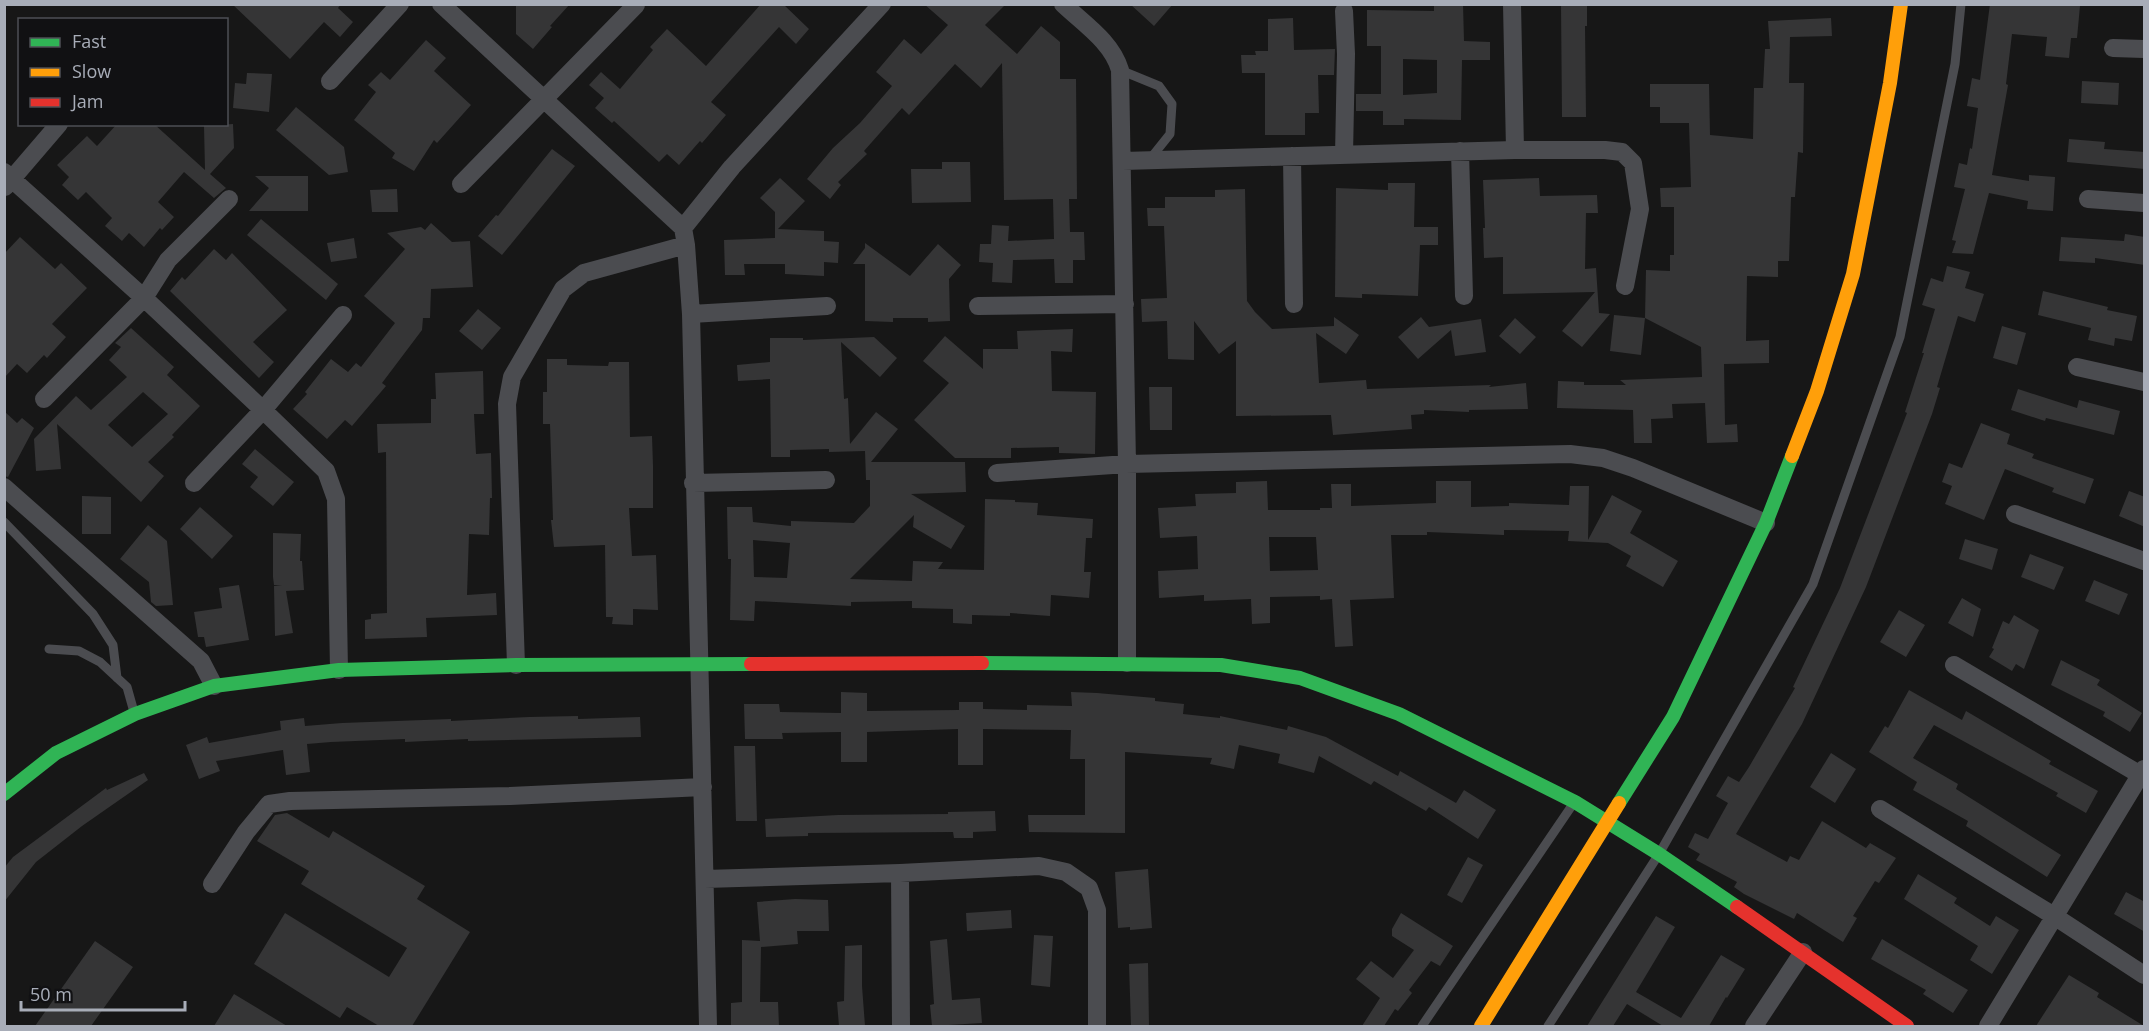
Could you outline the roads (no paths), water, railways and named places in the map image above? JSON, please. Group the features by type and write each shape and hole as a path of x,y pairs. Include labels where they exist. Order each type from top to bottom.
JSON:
{"street":[{"path":"330,81 400,4"},
{"path":"441,4 545,99 685,236 691,314 693,483 700,665 708,1026"},
{"path":"516,664 507,404 512,377 563,289 584,273 685,236 732,167 882,4"},
{"path":"1063,4 1106,44 1116,57 1120,70 1127,464 1127,663"},
{"path":"1512,4 1515,150"},
{"path":"1481,1026 1673,717 1766,523 1817,391 1853,274 1890,83 1901,4"},
{"path":"461,184 636,5"},
{"path":"1344,11 1346,54 1344,155"},
{"path":"2113,48 2145,49"},
{"path":"57,126 7,180 144,298 326,471 336,499 339,670"},
{"path":"1123,162 1460,151 1605,150 1622,152 1633,163 1640,210 1625,286"},
{"path":"1460,151 1464,296"},
{"path":"1292,156 1294,304"},
{"path":"2088,199 2145,203"},
{"path":"44,399 144,298 168,260 229,200"},
{"path":"978,306 1125,304"},
{"path":"691,314 827,306"},
{"path":"194,483 263,410 343,315"},
{"path":"2077,366 2145,382"},
{"path":"997,473 1127,464 1570,454 1603,458 1633,468 1766,523"},
{"path":"693,483 826,480"},
{"path":"4,487 201,661 214,686"},
{"path":"2015,514 2145,561"},
{"path":"4,794 56,753 135,714 214,686 339,670 516,664 1127,663 1221,665 1300,678 1399,714 1575,802 1659,854 1803,952 1906,1026"},
{"path":"1954,665 2143,774 1988,1026"},
{"path":"212,884 246,832 269,804 290,801 510,796 703,787"},
{"path":"1880,809 2145,975"},
{"path":"705,879 1040,866 1066,872 1089,888 1097,910 1097,1026"},
{"path":"900,873 901,1026"},
{"path":"1754,1026 1803,952"}],"lane":[{"path":"1548,1026 1659,854 1814,584 1900,338 1955,64 1961,4"},
{"path":"1120,70 1159,86 1172,104 1170,134 1148,160"},
{"path":"4,522 93,614 113,645 117,678"},
{"path":"49,649 79,651 100,663 127,687 135,714"},
{"path":"1422,1026 1575,802"}]}
